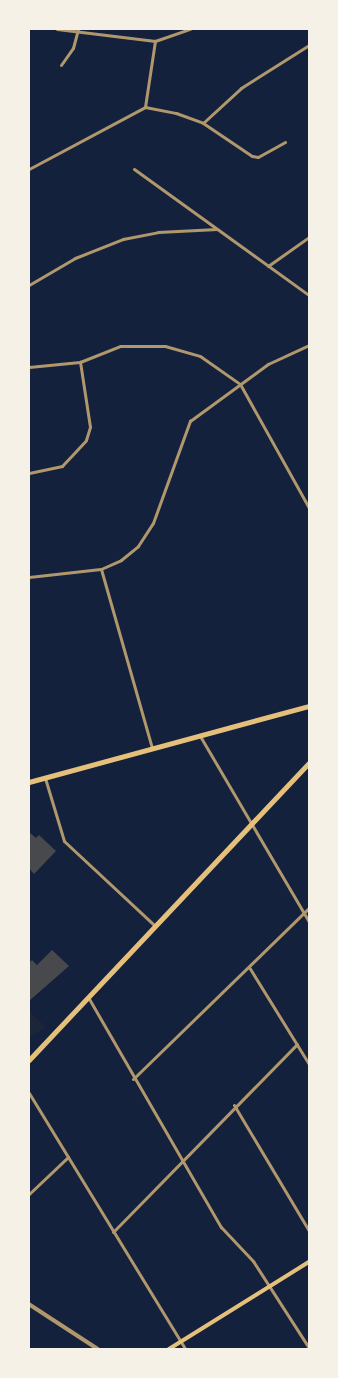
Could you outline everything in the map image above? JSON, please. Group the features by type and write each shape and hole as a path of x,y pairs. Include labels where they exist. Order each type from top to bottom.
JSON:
{"main road":[{"path":"29,782 309,706"},
{"path":"29,1060 154,924 309,763"},
{"path":"169,1349 309,1262"}],"street":[{"path":"57,29 78,34 155,42 190,29"},
{"path":"61,65 78,34 78,29"},
{"path":"145,107 155,42"},
{"path":"203,123 241,88 309,45"},
{"path":"29,169 145,107 176,113 203,123 252,156 258,157 285,142"},
{"path":"134,169 309,295"},
{"path":"29,285 75,258 123,239 158,232 217,229"},
{"path":"268,266 309,237"},
{"path":"29,577 100,569 121,560 138,546 153,523 190,421 268,364 309,345"},
{"path":"29,367 80,362 120,346 165,346 200,356 240,384 309,508"},
{"path":"29,473 62,466 86,440 90,427 80,362"},
{"path":"100,569 152,748"},
{"path":"200,736 250,825 309,922"},
{"path":"45,778 64,841 154,924"},
{"path":"133,1079 249,968 309,908"},
{"path":"249,968 298,1044 309,1064"},
{"path":"88,997 133,1079 222,1227 270,1287 309,1348"},
{"path":"113,1232 234,1105 298,1044"},
{"path":"29,1093 185,1349"},
{"path":"234,1105 309,1231"},
{"path":"29,1194 68,1157"},
{"path":"29,1304 98,1349"}],"shaded area":[{"path":"29,1011 46,1027 29,1038"}],"building":[{"path":"29,832 36,838 39,835 56,851 34,874 29,868"},
{"path":"52,950 69,966 29,1001 29,963 32,960 37,965"}]}
